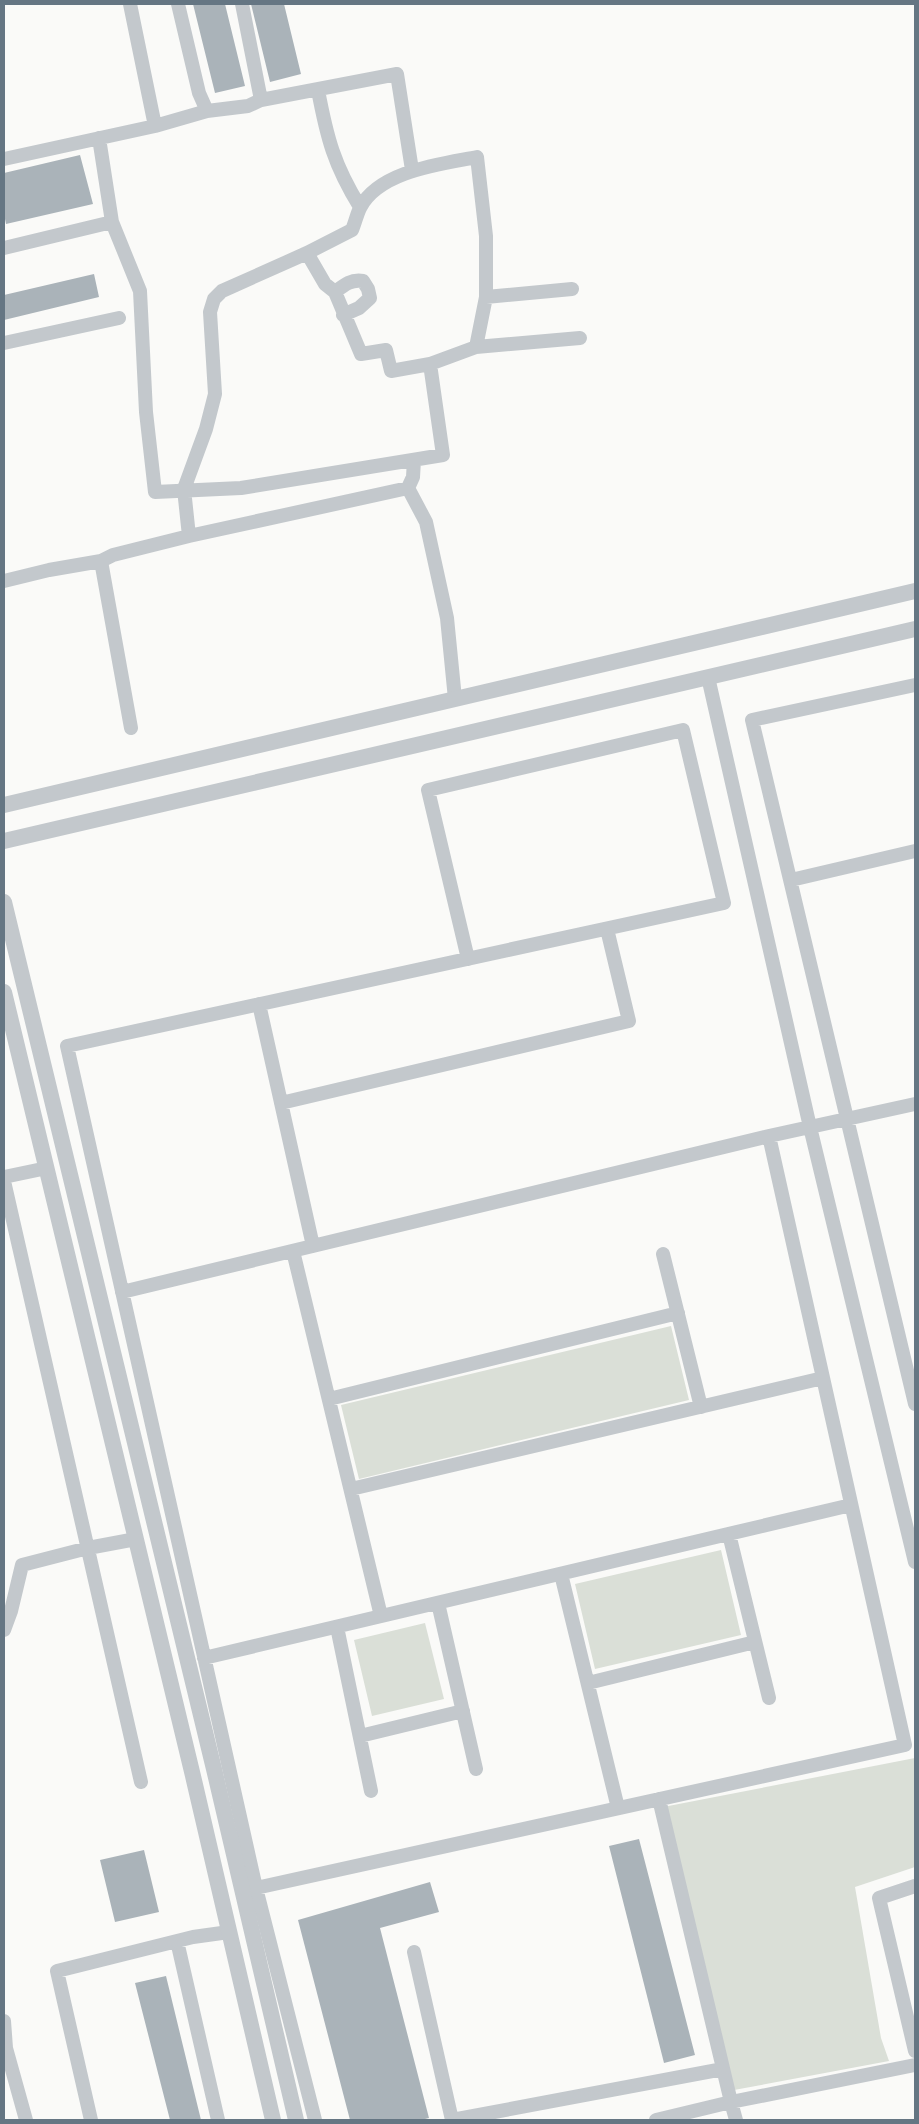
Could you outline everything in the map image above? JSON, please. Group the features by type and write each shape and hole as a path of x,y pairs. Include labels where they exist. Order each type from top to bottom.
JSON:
{"street":[{"path":"130,4 155,126"},
{"path":"178,4 199,94 207,111"},
{"path":"242,4 261,100"},
{"path":"4,160 155,126 207,111 248,106 261,100 397,74 412,170"},
{"path":"318,90 328,143 343,180 360,207"},
{"path":"99,138 112,222 140,291 146,412 155,492 184,489 241,488 444,456 430,364"},
{"path":"189,536 184,489 206,429 215,394 210,312 214,299 222,291 307,253 352,230 360,207 372,194 412,170 477,157 486,236 486,297 476,347"},
{"path":"4,248 112,222"},
{"path":"307,253 325,284 335,292 361,354 386,350 391,371 430,364 476,347 580,338"},
{"path":"335,292 356,280 363,281 368,289 370,298 367,304 343,314"},
{"path":"486,297 572,289"},
{"path":"4,343 119,318"},
{"path":"408,488 413,477 414,460"},
{"path":"4,581 49,570 101,561 113,555 189,536 408,488"},
{"path":"408,488 426,522 447,618 455,699"},
{"path":"101,561 131,728"},
{"path":"4,805 915,591"},
{"path":"4,841 915,629"},
{"path":"708,677 810,1127 915,1562"},
{"path":"915,685 752,720 847,1119 910,1356 915,1404"},
{"path":"315,2120 256,1888 67,1046 259,1004 468,959 606,929 724,903 683,730 428,790 468,959"},
{"path":"791,880 915,851"},
{"path":"4,902 214,1769 296,2120"},
{"path":"281,1103 629,1021 606,929"},
{"path":"4,992 136,1539 273,2120"},
{"path":"259,1004 313,1246"},
{"path":"122,1292 769,1136 915,1104"},
{"path":"256,1888 905,1745 769,1136"},
{"path":"4,1177 46,1168"},
{"path":"4,1181 141,1782"},
{"path":"293,1251 381,1616"},
{"path":"663,1254 701,1407"},
{"path":"328,1399 678,1314"},
{"path":"350,1489 823,1378"},
{"path":"204,1658 851,1505"},
{"path":"729,1534 769,1698"},
{"path":"4,1630 11,1611 22,1565 88,1548 136,1539"},
{"path":"561,1574 618,1808"},
{"path":"438,1603 476,1769"},
{"path":"337,1626 371,1791"},
{"path":"588,1683 755,1642"},
{"path":"360,1736 462,1711"},
{"path":"659,1799 736,2120"},
{"path":"915,1886 879,1898 915,2051"},
{"path":"91,2120 57,1971 177,1941 229,1932"},
{"path":"177,1941 218,2120"},
{"path":"414,1952 452,2120 723,2069"},
{"path":"4,2021 6,2048 26,2120"},
{"path":"656,2120 731,2102 915,2065"}],"shaded area":[{"path":"671,1326 689,1400 359,1479 341,1405"},
{"path":"721,1550 741,1635 595,1669 575,1584"},
{"path":"425,1623 444,1699 372,1716 354,1640"},
{"path":"915,1758 915,1867 855,1887 881,2038 889,2061 734,2090 658,1808"}],"building":[{"path":"193,4 225,4 245,86 215,93"},
{"path":"251,4 284,4 301,74 270,82"},
{"path":"80,155 93,204 6,224 4,214 4,173"},
{"path":"94,274 99,297 4,320 4,295"},
{"path":"639,1839 695,2055 664,2063 609,1846"},
{"path":"144,1850 159,1912 115,1922 100,1860"},
{"path":"430,1882 439,1912 380,1928 429,2118 421,2120 350,2120 298,1920"},
{"path":"166,1976 201,2120 170,2120 135,1983"}]}
